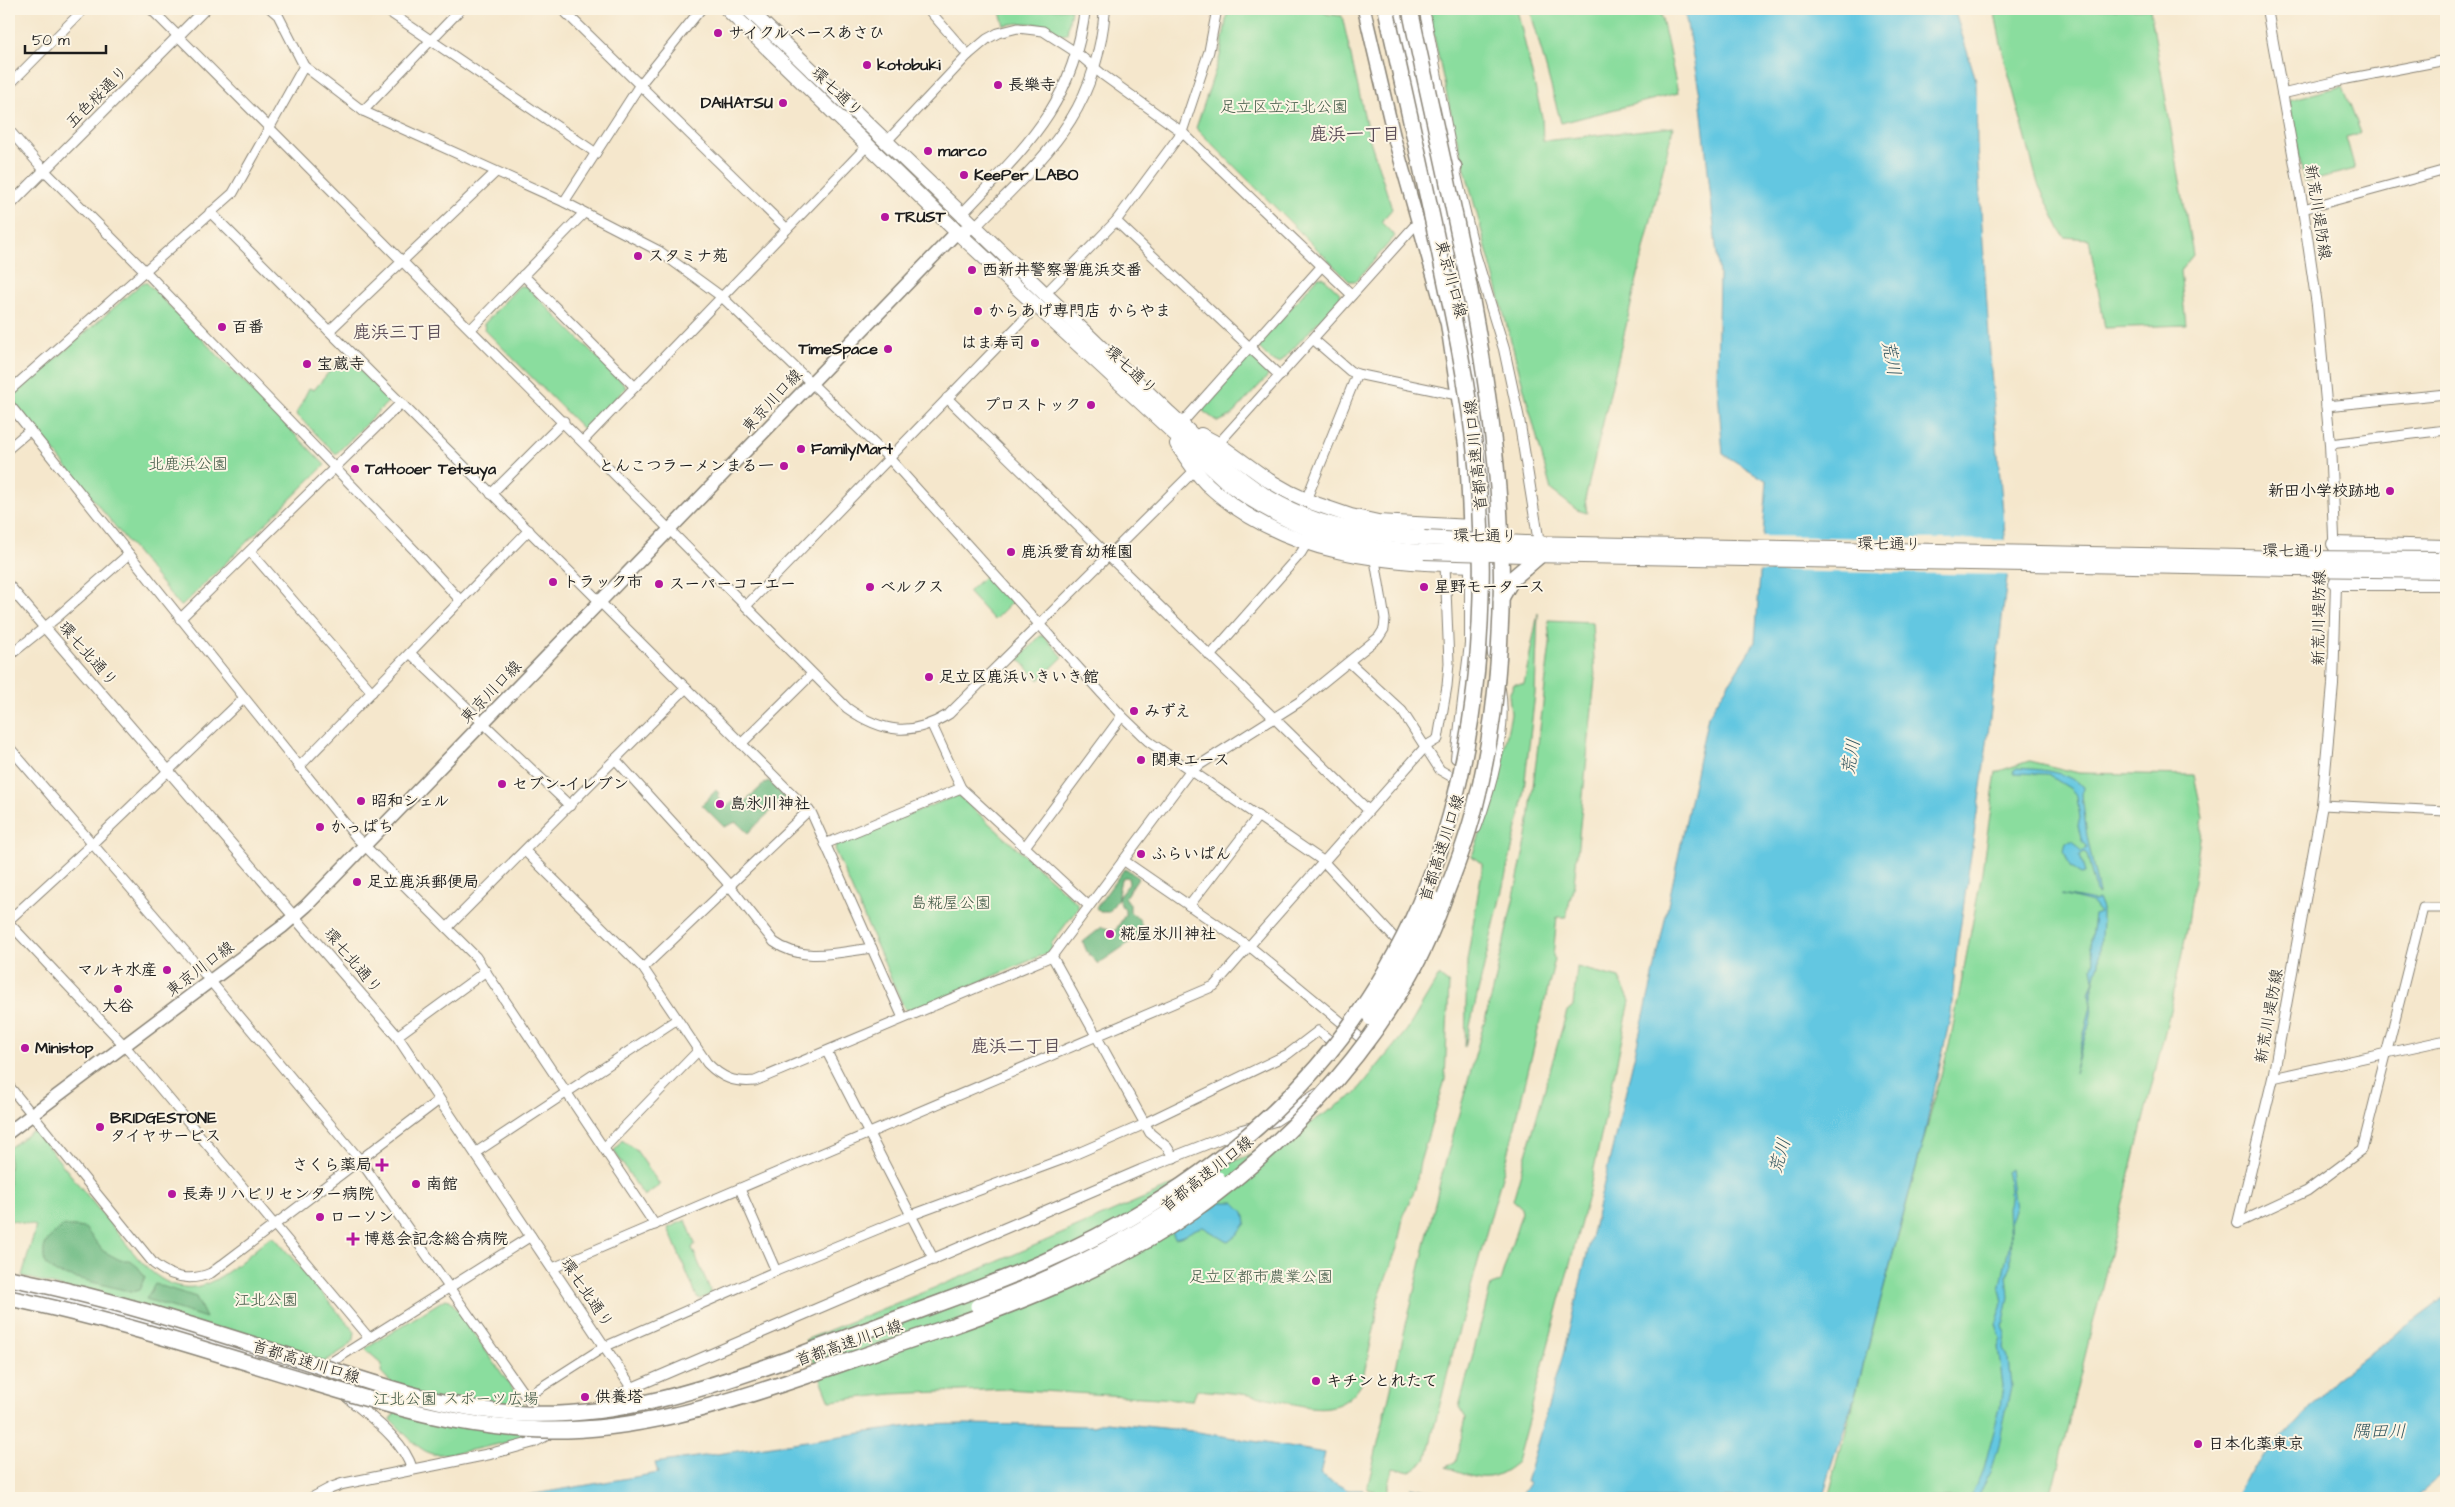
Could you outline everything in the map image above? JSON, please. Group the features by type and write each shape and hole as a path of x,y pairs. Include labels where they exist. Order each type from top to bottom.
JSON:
{"highway":[{"name":"首都高速川口線","path":"9,1278 107,1300 369,1382 459,1405 515,1413 572,1413 602,1410 654,1401 729,1380 1050,1260 1142,1212 1225,1156 1258,1128 1292,1096 1336,1045 1374,992 1403,940 1440,854 1459,788 1473,709 1481,589 1479,493 1474,448 1458,340 1386,9"},
{"path":"1404,9 1435,149 1444,219"},
{"name":"首都高速川口線","path":"9,1298 156,1334 374,1402 426,1416 484,1426 546,1430 603,1428 686,1413 756,1393 1008,1306 1058,1286 1120,1255 1194,1210 1267,1150 1328,1087 1392,1005 1420,957 1470,827 1482,776 1495,690 1501,560 1499,496 1485,377 1473,306 1410,9"},
{"path":"1435,149 1454,167"},
{"path":"756,1393 817,1363 991,1302 1090,1258 1169,1214 1222,1176 1297,1108 1365,1026 1393,984 1423,924 1457,836 1480,738 1496,608 1525,555 1543,549"},
{"path":"1393,984 1408,967 1425,935 1455,855 1478,778 1494,659"}],"main road":[{"name":"環七通り","path":"727,9 958,232 1230,485 1273,514 1312,531 1371,548 1424,545"},
{"name":"東京川口線","path":"1364,9 1394,141 1448,324 1466,452 1471,527 1470,565"},
{"name":"東京川口線","path":"1399,9 1444,219 1457,270 1478,398 1488,473 1490,565"},
{"name":"環七通り","path":"751,10 961,215 1185,427 1260,492 1295,511 1354,531 1424,545 1525,555 1543,549 2291,563 2446,571"},
{"path":"961,215 958,232 975,228"},
{"name":"東京川口線","path":"9,1132 295,916 365,847 958,232"},
{"path":"1161,421 1207,484 1259,523 1307,543 1376,560 1445,565 1490,565"},
{"path":"1185,427 1218,444 1268,480 1306,500 1351,516 1378,522 1490,528"},
{"path":"2334,544 2446,547"},
{"name":"環七通り","path":"2291,563 2446,559"},
{"path":"2336,583 2446,583"}],"street":[{"path":"9,85 84,9"},
{"path":"151,9 564,421 670,532 812,674 847,708 876,726 903,729 932,725 958,707 1195,470"},
{"name":"五色桜通り","path":"9,206 206,9"},
{"path":"271,9 278,15 304,66 363,111 564,202 659,252 722,297 889,458 1122,716 1148,741 1323,861 1397,942 1423,960"},
{"path":"385,9 596,153"},
{"path":"363,111 461,9"},
{"path":"562,9 787,229"},
{"path":"564,202 639,86 700,9"},
{"path":"928,9 968,55"},
{"path":"961,215 1044,124 1063,91 1077,53 1085,9"},
{"path":"975,228 1059,140 1080,105 1102,38 1104,9"},
{"path":"1045,294 1116,221 1182,132 1209,51 1217,9"},
{"path":"1424,9 1454,167 1475,254 1504,348 1520,419 1543,549"},
{"name":"新荒川堤防線","path":"2238,1223 2273,1078 2322,805 2333,686 2336,583 2330,444 2317,305 2303,210 2267,9"},
{"path":"887,142 968,55 987,39 998,33 1018,28 1043,31 1077,53 1182,132 1352,295"},
{"path":"2282,94 2446,60"},
{"path":"9,391 144,270 233,194 304,66"},
{"path":"9,130 44,170 144,270 460,600"},
{"path":"583,441 868,145"},
{"path":"2303,210 2446,170"},
{"path":"330,331 496,172"},
{"path":"210,212 809,810 903,1018"},
{"path":"471,329 584,213"},
{"path":"1116,221 1280,376"},
{"path":"1218,444 1418,222"},
{"path":"1185,427 1250,347 1321,267"},
{"path":"523,275 635,387"},
{"path":"746,606 1037,306"},
{"path":"1313,339 1350,371 1357,374 1458,395"},
{"path":"1306,500 1357,374"},
{"path":"2326,406 2446,394"},
{"path":"947,398 1368,810"},
{"path":"180,619 401,403"},
{"path":"9,404 365,847 476,956 654,1225"},
{"path":"491,494 564,421"},
{"path":"9,448 30,430"},
{"path":"2330,444 2446,430"},
{"path":"300,767 529,530"},
{"path":"1210,656 1307,543"},
{"path":"250,550 372,692"},
{"path":"9,656 129,554"},
{"path":"525,851 643,968 676,1020 698,1051 718,1074 731,1081 744,1082 765,1078 1052,956 1190,771 1299,702 1376,640 1385,624 1376,560"},
{"path":"552,1268 1214,986 1426,746 1438,739 1447,686 1448,663 1445,565"},
{"path":"1242,1130 1268,1113 1287,1096 1332,1042 1346,1025 1397,942 1438,840 1454,778 1470,644 1470,565"},
{"path":"312,1498 342,1484 514,1449 534,1442 632,1388 1174,1158 1242,1130 1275,1121 1313,1097 1370,1046 1391,1016 1423,960 1447,910 1485,804 1502,719 1502,704 1494,659 1490,619 1490,565"},
{"name":"環七北通り","path":"9,586 397,1036 632,1388"},
{"path":"410,654 570,806"},
{"path":"1349,662 1402,711 1440,770 1454,778"},
{"path":"741,744 812,674"},
{"path":"447,928 686,688"},
{"path":"244,698 9,922 124,1045 274,1227 369,1338"},
{"path":"1024,848 1122,716"},
{"path":"932,725 961,788 1089,906"},
{"path":"9,747 210,981 360,1160 551,1433"},
{"path":"615,759 730,886 774,942 784,950 812,954 872,948"},
{"path":"825,844 961,788"},
{"path":"2322,805 2446,811"},
{"path":"643,968 809,810"},
{"path":"1189,906 1258,816"},
{"path":"1123,860 1249,946 1370,1046"},
{"path":"2238,1223 2307,1191 2362,1150 2423,908 2446,908"},
{"path":"1052,956 1150,1133 1167,1147 1174,1158"},
{"path":"397,1036 486,971"},
{"path":"475,1153 676,1020"},
{"path":"526,1397 604,1347 776,1271 912,1216 1070,1157 1145,1124 1288,1054 1318,1031 1332,1042"},
{"path":"2273,1078 2446,1040"},
{"path":"604,1148 698,1051"},
{"path":"827,1052 934,1260"},
{"path":"9,1086 154,1264 170,1275 193,1279 211,1273 439,1100"},
{"path":"740,1189 776,1271"},
{"path":"314,1374 449,1286 531,1236"},
{"path":"9,1282 26,1291 98,1309 314,1374 334,1385 386,1432 406,1455 412,1469"},
{"path":"9,1292 26,1291"}],"green space":[{"path":"999,9 1071,9 1067,34 1061,35 1048,27 1034,24 1004,25"},
{"name":"足立区立江北公園","path":"1228,9 1318,9 1327,14 1342,16 1369,137 1392,209 1381,222 1395,236 1356,281 1349,281 1196,128 1220,56"},
{"path":"1428,9 1517,9 1542,117 1543,141 1673,127 1585,499 1587,513 1577,510 1551,490 1454,128"},
{"path":"1530,9 1660,9 1678,93 1561,123"},
{"path":"1994,9 2150,9 2193,255 2180,271 2186,325 2105,328 2089,239 2064,237 2038,184 2003,53"},
{"path":"2343,86 2361,133 2346,137 2355,169 2304,182 2289,100"},
{"path":"1318,277 1323,277 1339,292 1341,297 1280,363 1273,362 1259,348 1259,344"},
{"name":"北鹿浜公園","path":"142,283 147,283 325,465 182,606 179,605 14,402 13,396"},
{"path":"519,286 526,286 625,385 625,389 586,429 583,429 485,330 484,324"},
{"path":"344,354 390,400 336,454 296,414 309,388 314,390"},
{"path":"1249,355 1268,372 1268,376 1231,416 1218,422 1203,411 1203,407"},
{"path":"987,574 1012,602 994,620 968,592"},
{"path":"1538,613 1535,694 1522,806 1465,1047 1467,961 1482,870 1482,864 1472,856 1494,796 1511,714 1509,695 1514,684 1524,684"},
{"path":"1548,620 1592,622 1595,679 1574,884 1566,917 1557,917 1553,956 1555,959 1508,1155 1455,1344 1426,1460 1410,1472 1393,1468 1386,1497 1375,1495 1375,1491 1367,1489 1441,1178 1493,991 1527,837 1550,644"},
{"path":"1040,636 1044,636 1063,657 1039,680 1019,659"},
{"path":"2029,761 2079,773 2194,775 2203,817 2187,930 2169,1015 2050,1498 1828,1498 1951,1037 1981,878 1996,772"},
{"path":"769,781 785,797 748,833 736,822 724,827 702,805 716,790 719,793 717,796 727,806 734,801 746,801"},
{"name":"島糀屋公園","path":"958,795 1078,904 1078,908 1051,944 1052,949 1045,954 911,1012 904,1008 835,851 836,843"},
{"path":"1124,869 1127,869 1138,878 1125,897 1130,904 1130,912 1139,919 1145,932 1098,964 1087,952 1083,942 1102,927 1115,931 1125,915 1125,910 1118,897 1129,884 1128,878 1125,877 1121,879 1117,900 1109,912 1100,912 1096,908"},
{"path":"1577,967 1619,978 1630,1001 1589,1192 1517,1462 1507,1470 1490,1477 1474,1476 1446,1467 1456,1461 1466,1418 1459,1407 1491,1285 1500,1282 1522,1212 1520,1206 1513,1200 1567,1011 1573,1006"},
{"name":"足立区都市農業公園","path":"1439,976 1449,984 1445,1080 1420,1162 1415,1189 1404,1213 1397,1248 1378,1300 1376,1321 1362,1382 1352,1395 1341,1403 1329,1407 1316,1408 1254,1396 1197,1390 1193,1400 1007,1389 893,1394 830,1401 805,1340 976,1271 1174,1185 1252,1154 1304,1127 1354,1095 1407,1030"},
{"name":"江北公園","path":"31,1132 36,1132 137,1257 156,1275 173,1285 190,1287 205,1284 237,1265 270,1237 275,1238 355,1332 354,1339 346,1348 321,1364 22,1276 36,1226 9,1220 9,1148"},
{"path":"622,1140 636,1150 660,1185 644,1196 614,1151"},
{"path":"686,1220 695,1244 692,1248 712,1294 700,1299 697,1297 668,1228"},
{"path":"63,1226 85,1228 103,1251 120,1260 129,1260 138,1267 145,1277 139,1290 132,1292 56,1273 45,1264 44,1251 46,1242"},
{"path":"155,1284 196,1297 206,1318 146,1299"},
{"name":"江北公園 スポーツ広場","path":"445,1299 450,1300 534,1419 537,1427 533,1434 524,1438 475,1449 436,1454 429,1453 418,1446 391,1420 403,1395 381,1372 382,1364 365,1349"}],"water":[{"name":"荒川","path":"1684,9 1954,9 1976,80 1977,147 1992,385 2008,570 1985,759 1956,957 1951,1014 1923,1141 1856,1392 1822,1498 1519,1498 1529,1483 1526,1482 1563,1355 1650,990 1708,716 1755,642 1767,481 1723,454 1717,379 1719,275 1700,95"},
{"path":"2017,768 2044,770 2060,774 2083,787 2082,795 2087,836 2099,894 2096,892 2087,854 2084,852 2080,855 2085,873 2081,874 2070,867 2064,851 2066,842 2072,841 2081,851 2087,848 2081,839 2078,825 2080,818 2077,796 2071,789 2047,774 2013,773"},
{"path":"2061,895 2095,901 2098,899 2102,909 2099,963 2091,993 2092,1009 2090,1021 2074,1073 2091,1006 2089,993 2094,980 2092,968 2094,960 2090,947 2094,915 2100,913 2092,903"},
{"path":"2010,1169 2015,1210 2010,1222 2011,1266 2007,1275 2009,1297 2003,1326 2006,1335 2004,1349 2008,1357 2011,1387 1998,1449 1991,1472 1977,1498 1969,1498 1983,1472 2000,1407 2003,1386 1998,1347 2001,1339 1996,1324 2003,1303 2000,1290 2010,1241 2008,1208 2010,1190 2006,1172"},
{"path":"1220,1202 1234,1202 1244,1212 1246,1223 1237,1235 1228,1242 1203,1227 1175,1238 1170,1228 1182,1213 1202,1213"},
{"name":"隅田川","path":"2446,1296 2446,1472 2415,1498 2235,1498 2246,1477 2334,1381"},
{"path":"1106,1422 1192,1431 1325,1453 1320,1475 1348,1490 1363,1490 1361,1498 511,1498 658,1473 655,1463 917,1425 1093,1426"},
{"path":"1411,1487 1460,1498 1409,1498"},
{"path":"1375,1495 1409,1498 1374,1498"}],"pier":[{"path":"1760,536 2008,540 2009,575 1758,571"}],"place":[{"name":"サイクルベースあさひ","path":"718,33"},
{"name":"kotobuki","path":"867,65"},
{"name":"長樂寺","path":"998,85"},
{"name":"DAIHATSU","path":"783,103"},
{"name":"marco","path":"928,151"},
{"name":"KeePer LABO","path":"964,175"},
{"name":"TRUST","path":"885,217"},
{"name":"スタミナ苑","path":"638,256"},
{"name":"西新井警察署鹿浜交番","path":"972,270"},
{"name":"からあげ専門店 からやま","path":"978,311"},
{"name":"百番","path":"222,327"},
{"name":"はま寿司","path":"1035,343"},
{"name":"TimeSpace","path":"888,349"},
{"name":"宝蔵寺","path":"307,364"},
{"name":"プロストック","path":"1091,405"},
{"name":"FamilyMart","path":"801,449"},
{"name":"とんこつラーメンまる一","path":"784,466"},
{"name":"Tattooer Tetsuya","path":"355,469"},
{"name":"新田小学校跡地","path":"2390,491"},
{"name":"鹿浜愛育幼稚園","path":"1011,552"},
{"name":"トラック市","path":"553,582"},
{"name":"スーパーコーエー","path":"659,584"},
{"name":"ベルクス","path":"870,587"},
{"name":"星野モータース","path":"1424,587"},
{"name":"足立区鹿浜いきいき館","path":"929,677"},
{"name":"みずえ","path":"1134,711"},
{"name":"関東エース","path":"1141,760"},
{"name":"セブン-イレブン","path":"502,784"},
{"name":"昭和シェル","path":"361,801"},
{"name":"島氷川神社","path":"720,804"},
{"name":"かっぱち","path":"320,827"},
{"name":"ふらいぱん","path":"1141,854"},
{"name":"足立鹿浜郵便局","path":"357,882"},
{"name":"糀屋氷川神社","path":"1110,934"},
{"name":"マルキ水産","path":"167,970"},
{"name":"大谷","path":"118,989"},
{"name":"Ministop","path":"25,1048"},
{"name":"BRIDGESTONE タイヤサービス","path":"100,1127"},
{"name":"さくら薬局","path":"382,1165"},
{"name":"南館","path":"416,1184"},
{"name":"長寿リハビリセンター病院","path":"172,1194"},
{"name":"ローソン","path":"320,1217"},
{"name":"博慈会記念総合病院","path":"353,1239"},
{"name":"キチンとれたて","path":"1316,1381"},
{"name":"供養塔","path":"585,1397"},
{"name":"日本化薬東京","path":"2198,1444"}],"district":[{"name":"鹿浜一丁目","path":"1355,134"},
{"name":"鹿浜三丁目","path":"398,332"},
{"name":"鹿浜二丁目","path":"1016,1046"}]}
